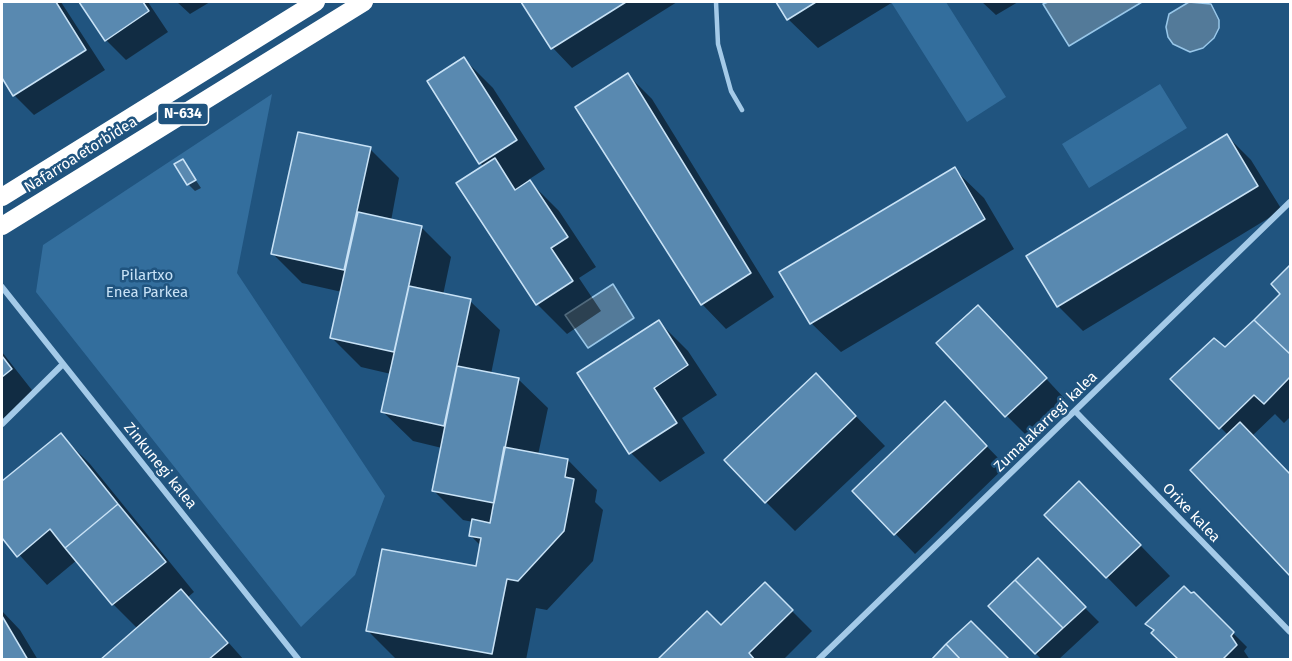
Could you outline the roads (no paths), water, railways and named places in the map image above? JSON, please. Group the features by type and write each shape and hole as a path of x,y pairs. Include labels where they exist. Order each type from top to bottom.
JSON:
{"highway":[{"name":"Nafarroa etorbidea","path":"2,197 316,2"},
{"name":"Nafarroa etorbidea","path":"2,226 364,2"}],"street":[{"name":"Zumalakarregi kalea","path":"818,660 1290,202"},
{"name":"Zinkunegi kalea","path":"2,287 299,660"},
{"path":"2,424 63,364"},
{"name":"Orixe kalea","path":"1075,411 1290,632"}],"lane":[{"path":"716,2 718,44 731,91 742,110"}],"park label":[{"name":"Pilartxo Enea Parkea","path":"147,284"}]}
